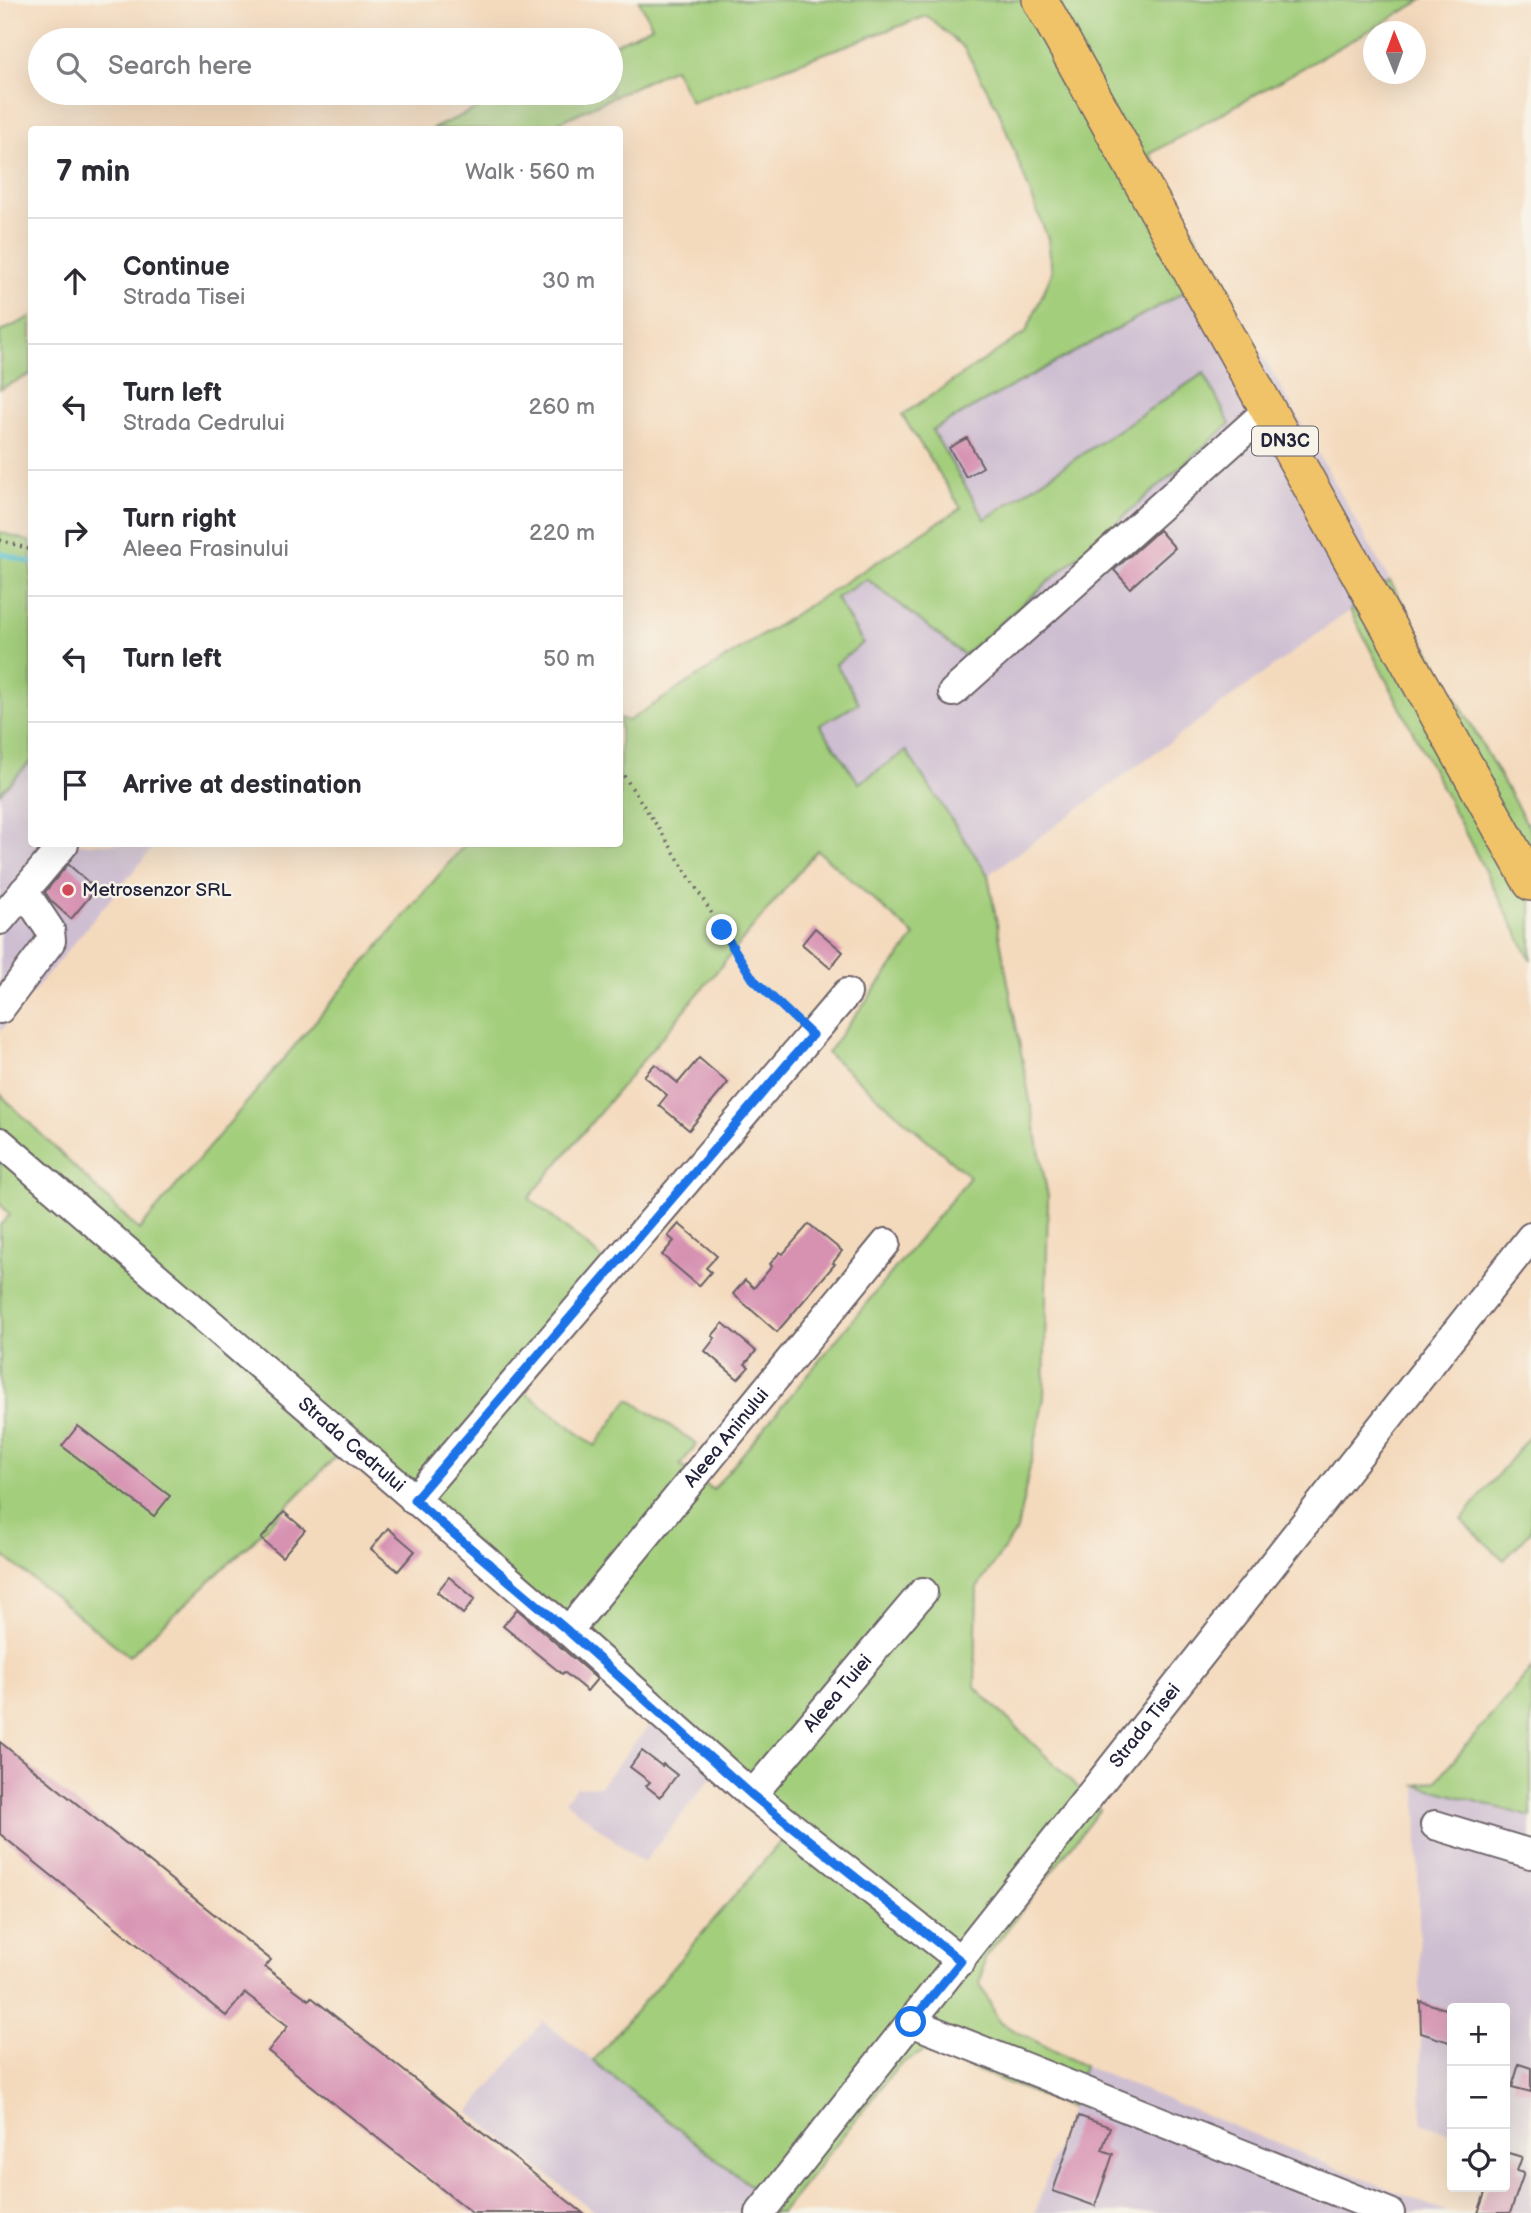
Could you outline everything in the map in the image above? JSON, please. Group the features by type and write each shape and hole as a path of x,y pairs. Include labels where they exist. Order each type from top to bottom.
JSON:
{"main road":[{"name":"DN3C","path":"1040,0 1531,883"}],"lane":[{"path":"953,692 1268,410"},
{"path":"0,920 61,847"},
{"path":"0,1009 51,941 50,930 24,891"},
{"path":"414,1500 847,993"},
{"name":"Strada Cedrului","path":"0,1142 568,1631 752,1795 961,1961"},
{"name":"Strada Tisei","path":"760,2213 1531,1237"},
{"name":"Aleea Aninului","path":"568,1631 886,1243"},
{"name":"Aleea Tuiei","path":"752,1795 923,1592"},
{"path":"1434,1825 1531,1854"},
{"path":"911,2022 1390,2213"}],"path":[{"path":"0,540 28,549"},
{"path":"623,775 753,979 812,1035"}],"shaded area":[{"path":"1217,274 1390,581 988,875 906,752 859,783 820,724 859,703 836,664 863,643 836,598 867,579 965,655 1204,374 985,519 931,430"},
{"path":"28,763 28,847 154,847 0,1032 0,793"},
{"path":"651,1723 714,1774 643,1863 565,1801 576,1787 600,1786"},
{"path":"1417,1785 1531,1817 1531,2213 1478,2213 1485,2192 1510,2192 1510,2003 1447,2003 1447,2132 1422,2123"},
{"path":"543,2021 763,2197 750,2213 596,2213 469,2112"},
{"path":"1084,2066 1449,2213 1035,2213"}],"green space":[{"path":"639,0 1423,0 1386,21 1363,21 1363,34 1150,154 1217,274 932,430 985,519 1204,373 1230,424 964,655 867,579 836,598 863,643 836,664 859,703 820,725 859,783 906,751 988,875 1048,1197 1044,1398 1017,1530 977,1588 975,1687 1100,1809 985,1958 980,1984 1000,2023 1084,2066 1070,2108 926,2050 900,2064 781,2213 750,2213 763,2196 593,2061 788,1833 357,1435 253,1541 129,1656 0,1553 0,1225 10,1215 0,1204 0,1094 139,1230 462,847 623,847 623,719 628,721 961,508 902,415 1026,332 1052,273 1048,239 998,109 964,48 927,16 691,102 674,68 623,92 623,40 652,26","holes":["817,850 915,936 827,1053 970,1177 713,1490 680,1465 697,1444 629,1399 595,1446 504,1376 604,1260 529,1198"]},
{"path":"485,105 596,105 551,126 439,126"},
{"path":"28,318 28,375 0,389 0,332"},
{"path":"0,532 28,541 28,764 0,793"},
{"path":"1390,581 1531,831 1531,960 1350,610"},
{"path":"1531,1434 1531,1531 1504,1560 1461,1520"},
{"path":"1531,1669 1531,1817 1417,1785 1437,1780"}],"building":[{"path":"967,438 983,467 966,477 949,448"},
{"path":"1159,530 1175,548 1130,588 1114,570"},
{"name":"Metrosenzor SRL","path":"68,864 96,889 71,919 45,892"},
{"path":"815,928 843,952 830,968 802,944"},
{"path":"699,1058 728,1083 689,1130 659,1105 667,1095 644,1076 655,1064 678,1083"},
{"path":"679,1224 717,1256 706,1268 711,1272 699,1286 662,1255 674,1241 668,1236"},
{"path":"809,1224 842,1251 833,1263 835,1264 777,1332 733,1294 745,1280 754,1288 780,1252 783,1254"},
{"path":"723,1323 756,1351 745,1364 749,1367 738,1379 705,1351 715,1338 712,1336"},
{"path":"78,1426 170,1496 154,1516 62,1446"},
{"path":"284,1512 305,1530 282,1557 261,1539"},
{"path":"388,1528 415,1551 398,1571 371,1549"},
{"path":"449,1577 475,1599 463,1614 437,1592"},
{"path":"517,1609 597,1679 587,1691 503,1626"},
{"path":"0,1742 271,1960 265,1967 309,2000 311,1997 583,2213 472,2213 268,2051 288,2026 245,1993 226,2016 0,1834"},
{"path":"642,1751 677,1775 660,1797 646,1786 650,1782 630,1767"},
{"path":"1420,2001 1447,2009 1447,2041 1421,2033"},
{"path":"1519,2064 1531,2068 1531,2092 1512,2087"},
{"path":"1079,2116 1110,2127 1102,2150 1113,2154 1095,2206 1053,2191"},
{"path":"1510,2153 1522,2157 1517,2171 1524,2173 1510,2213 1478,2213 1485,2192 1510,2192"}],"waterway":[{"path":"0,553 28,562"}],"place":[{"name":"Metrosenzor SRL","path":"68,890"}],"route":[{"path":"722,930 753,979 812,1035 414,1500 568,1631 752,1795 961,1961 911,2022"}]}
